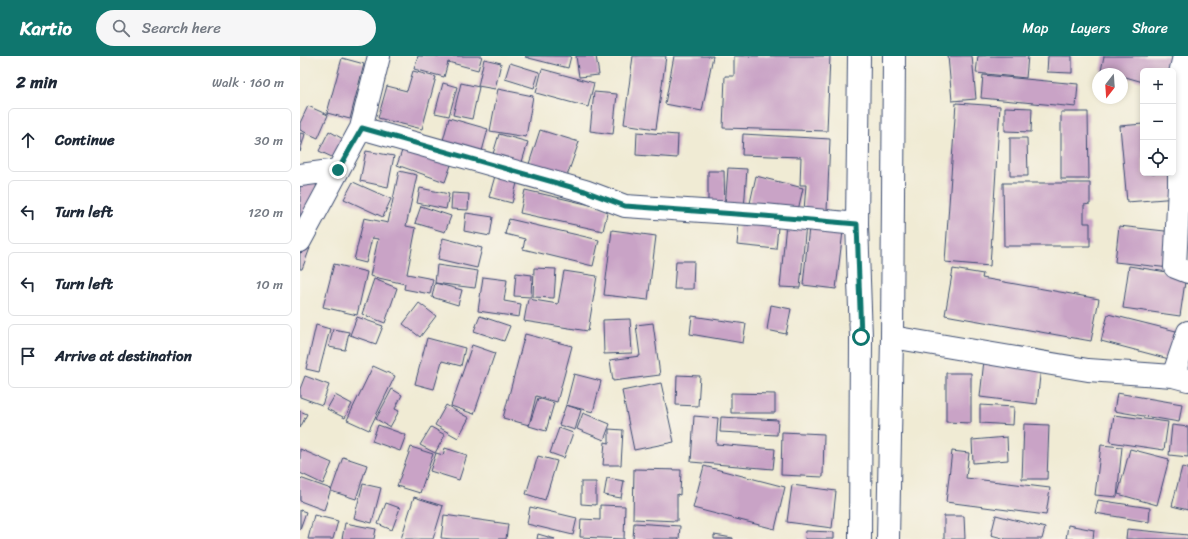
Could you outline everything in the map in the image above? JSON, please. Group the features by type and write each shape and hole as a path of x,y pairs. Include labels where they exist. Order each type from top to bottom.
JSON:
{"street":[{"path":"300,241 362,128 379,56"},
{"path":"859,56 857,224 861,337 860,539"},
{"path":"888,539 892,337 894,56"},
{"path":"1184,56 1179,78 1179,186 1175,266 1188,272"},
{"path":"362,128 585,191 625,206 857,224"},
{"path":"300,175 338,170"},
{"path":"892,337 1088,370 1180,378 1188,332"}],"building":[{"path":"418,56 482,56 478,70 448,62 444,77 414,69"},
{"path":"571,56 568,68 525,57"},
{"path":"576,56 596,56 599,75 579,77"},
{"path":"633,56 666,56 656,129 624,124"},
{"path":"674,56 713,56 702,111 665,104"},
{"path":"734,56 830,56 827,131 723,128 725,76 734,76"},
{"path":"948,56 972,56 976,99 952,101"},
{"path":"978,56 1028,56 1026,78 976,73"},
{"path":"1048,56 1072,56 1072,73 1047,72"},
{"path":"1104,56 1169,56 1182,59 1175,68 1140,68 1140,81 1128,78 1128,68 1102,68"},
{"path":"342,58 364,64 350,119 327,113"},
{"path":"484,59 501,63 495,89 478,86"},
{"path":"510,63 539,72 534,88 505,79"},
{"path":"542,69 594,83 588,107 536,93"},
{"path":"413,71 436,77 422,129 378,118 387,86 407,91"},
{"path":"983,75 1078,84 1076,107 981,98"},
{"path":"443,83 457,87 449,116 435,113"},
{"path":"461,83 479,87 472,119 453,115"},
{"path":"498,89 533,96 526,137 490,131"},
{"path":"594,92 617,94 613,134 590,131"},
{"path":"956,103 1000,106 990,266 945,262"},
{"path":"308,106 328,115 318,138 300,130 300,123"},
{"path":"1005,107 1032,108 1031,132 1005,131"},
{"path":"1061,112 1088,112 1089,179 1061,179"},
{"path":"449,118 488,129 481,155 442,144"},
{"path":"1140,124 1140,176 1174,176 1177,198 1127,202 1120,126"},
{"path":"540,130 579,142 566,179 528,167"},
{"path":"329,131 343,139 334,158 319,151"},
{"path":"637,132 678,135 677,158 636,155"},
{"path":"300,133 305,134 300,152"},
{"path":"499,134 528,142 522,162 493,154"},
{"path":"743,134 830,139 827,211 804,210 806,185 800,185 801,157 742,155"},
{"path":"1010,138 1027,138 1028,176 1010,176"},
{"path":"403,148 451,165 445,182 397,165"},
{"path":"366,151 394,156 388,187 360,181"},
{"path":"728,168 747,169 744,209 725,208"},
{"path":"399,171 417,175 406,226 416,228 407,274 433,279 430,294 404,289 405,284 370,276 378,239 372,238 366,263 354,260 364,218 388,223"},
{"path":"708,171 724,171 725,207 708,207"},
{"path":"495,176 517,183 512,203 489,197"},
{"path":"756,176 803,188 797,215 750,203"},
{"path":"317,182 307,242 300,241 300,185"},
{"path":"353,182 391,199 383,217 344,199"},
{"path":"1003,183 1090,183 1090,204 1084,205 1084,223 1090,223 1090,246 1004,246"},
{"path":"420,188 449,194 446,209 417,203"},
{"path":"525,190 608,209 603,231 520,213"},
{"path":"452,193 469,194 468,210 451,209"},
{"path":"421,206 451,216 445,232 415,223"},
{"path":"466,213 493,217 490,236 464,231"},
{"path":"509,219 599,240 593,266 523,249 525,239 505,234"},
{"path":"739,223 778,227 776,249 737,245"},
{"path":"786,223 806,224 800,288 780,287"},
{"path":"1119,226 1174,232 1170,268 1115,262"},
{"path":"809,227 843,231 836,289 803,285"},
{"path":"612,230 656,236 648,300 604,295"},
{"path":"443,238 482,248 477,268 438,259"},
{"path":"300,244 310,248 302,269 300,269"},
{"path":"676,261 694,261 693,289 674,289"},
{"path":"334,264 367,272 357,315 323,307"},
{"path":"437,265 478,271 475,288 435,283"},
{"path":"1129,266 1186,275 1180,316 1123,308"},
{"path":"534,268 556,269 554,298 533,297"},
{"path":"953,269 983,274 982,278 1099,299 1091,341 945,315"},
{"path":"564,271 597,276 588,331 524,321 528,299 558,304"},
{"path":"516,273 532,275 531,297 514,296"},
{"path":"483,277 507,280 504,301 521,304 519,317 478,311"},
{"path":"374,279 397,288 385,323 362,314"},
{"path":"435,283 462,290 458,305 432,297"},
{"path":"419,303 436,316 420,337 403,324"},
{"path":"771,305 791,309 786,334 767,330"},
{"path":"1108,314 1176,331 1169,359 1101,341"},
{"path":"480,316 510,326 504,341 474,331"},
{"path":"692,316 746,324 743,343 690,334"},
{"path":"357,317 383,326 376,344 350,335"},
{"path":"630,319 632,353 604,354 603,320"},
{"path":"653,323 660,375 613,381 610,360 640,356 636,325"},
{"path":"316,325 330,329 319,372 306,369"},
{"path":"333,329 349,332 345,350 329,347"},
{"path":"525,334 572,346 557,402 536,396 529,425 503,418"},
{"path":"427,338 465,348 461,366 442,361 434,389 415,384"},
{"path":"472,345 495,353 474,414 451,406"},
{"path":"984,360 1041,366 1037,404 980,397"},
{"path":"373,366 395,376 369,430 347,420"},
{"path":"946,373 971,373 971,423 946,422"},
{"path":"574,374 601,381 593,412 566,405"},
{"path":"677,375 700,376 698,406 676,405"},
{"path":"305,376 329,385 322,405 300,397 300,389"},
{"path":"661,383 674,442 634,450 622,391"},
{"path":"392,389 402,395 395,409 399,411 390,427 376,419"},
{"path":"731,393 775,394 775,413 731,413"},
{"path":"1117,393 1182,404 1179,422 1114,411"},
{"path":"335,395 352,404 345,418 327,409"},
{"path":"538,398 554,403 546,431 529,426"},
{"path":"446,405 469,418 458,438 435,425"},
{"path":"566,405 581,410 575,430 559,425"},
{"path":"980,405 1014,407 1013,425 980,423"},
{"path":"300,411 307,414 300,428"},
{"path":"583,413 610,424 604,440 577,429"},
{"path":"1114,415 1168,422 1164,450 1110,442"},
{"path":"694,416 718,418 716,444 775,449 773,469 691,462"},
{"path":"721,417 778,420 777,435 720,432"},
{"path":"1024,424 1049,425 1047,479 1022,479"},
{"path":"378,425 406,435 400,451 372,441"},
{"path":"1172,425 1188,427 1188,457 1169,455"},
{"path":"431,427 445,435 435,453 420,445"},
{"path":"559,428 573,433 564,458 550,453"},
{"path":"609,429 623,430 621,465 603,465 605,442 609,443"},
{"path":"782,432 824,434 823,477 781,475"},
{"path":"1007,437 1008,460 973,463 972,440"},
{"path":"1101,445 1122,447 1117,497 1095,495"},
{"path":"411,447 433,454 420,493 397,486"},
{"path":"445,448 467,455 459,480 430,471 436,453 443,455"},
{"path":"300,449 332,463 323,484 300,473"},
{"path":"1130,449 1169,459 1157,505 1118,494"},
{"path":"952,451 969,453 966,478 1050,488 1046,515 946,502"},
{"path":"538,456 557,461 545,500 526,494"},
{"path":"343,457 367,465 356,499 331,491"},
{"path":"704,466 785,487 775,529 693,508"},
{"path":"1182,467 1188,468 1188,510 1172,506"},
{"path":"634,469 681,470 680,495 677,494 677,521 633,519"},
{"path":"300,478 331,489 324,510 300,501"},
{"path":"607,478 624,481 621,498 604,495"},
{"path":"581,482 596,482 596,505 581,504"},
{"path":"363,484 381,488 372,523 354,518"},
{"path":"792,485 836,491 832,528 787,522"},
{"path":"414,497 443,506 433,539 401,539"},
{"path":"1098,500 1150,508 1149,522 1095,513"},
{"path":"386,503 400,508 392,530 378,524"},
{"path":"600,505 625,506 624,539 580,537 581,519 600,520"},
{"path":"530,507 577,518 573,535 527,524"},
{"path":"300,510 306,512 300,529"},
{"path":"314,515 338,521 333,539 308,539"},
{"path":"444,515 508,524 506,539 441,538"},
{"path":"996,515 1045,528 1042,539 1006,539 991,535"},
{"path":"944,516 964,516 965,539 944,539"},
{"path":"345,523 376,529 374,539 342,539"},
{"path":"634,523 680,526 679,539 633,539"},
{"path":"1068,525 1094,530 1093,539 1066,539"},
{"path":"1127,529 1188,535 1188,539 1126,539"},
{"path":"806,531 834,532 834,539 805,539"},
{"path":"538,534 555,539 537,539"},
{"path":"714,535 733,538 733,539 714,539"}],"route":[{"path":"338,170 362,128 585,191 625,206 857,224 861,337"}]}
